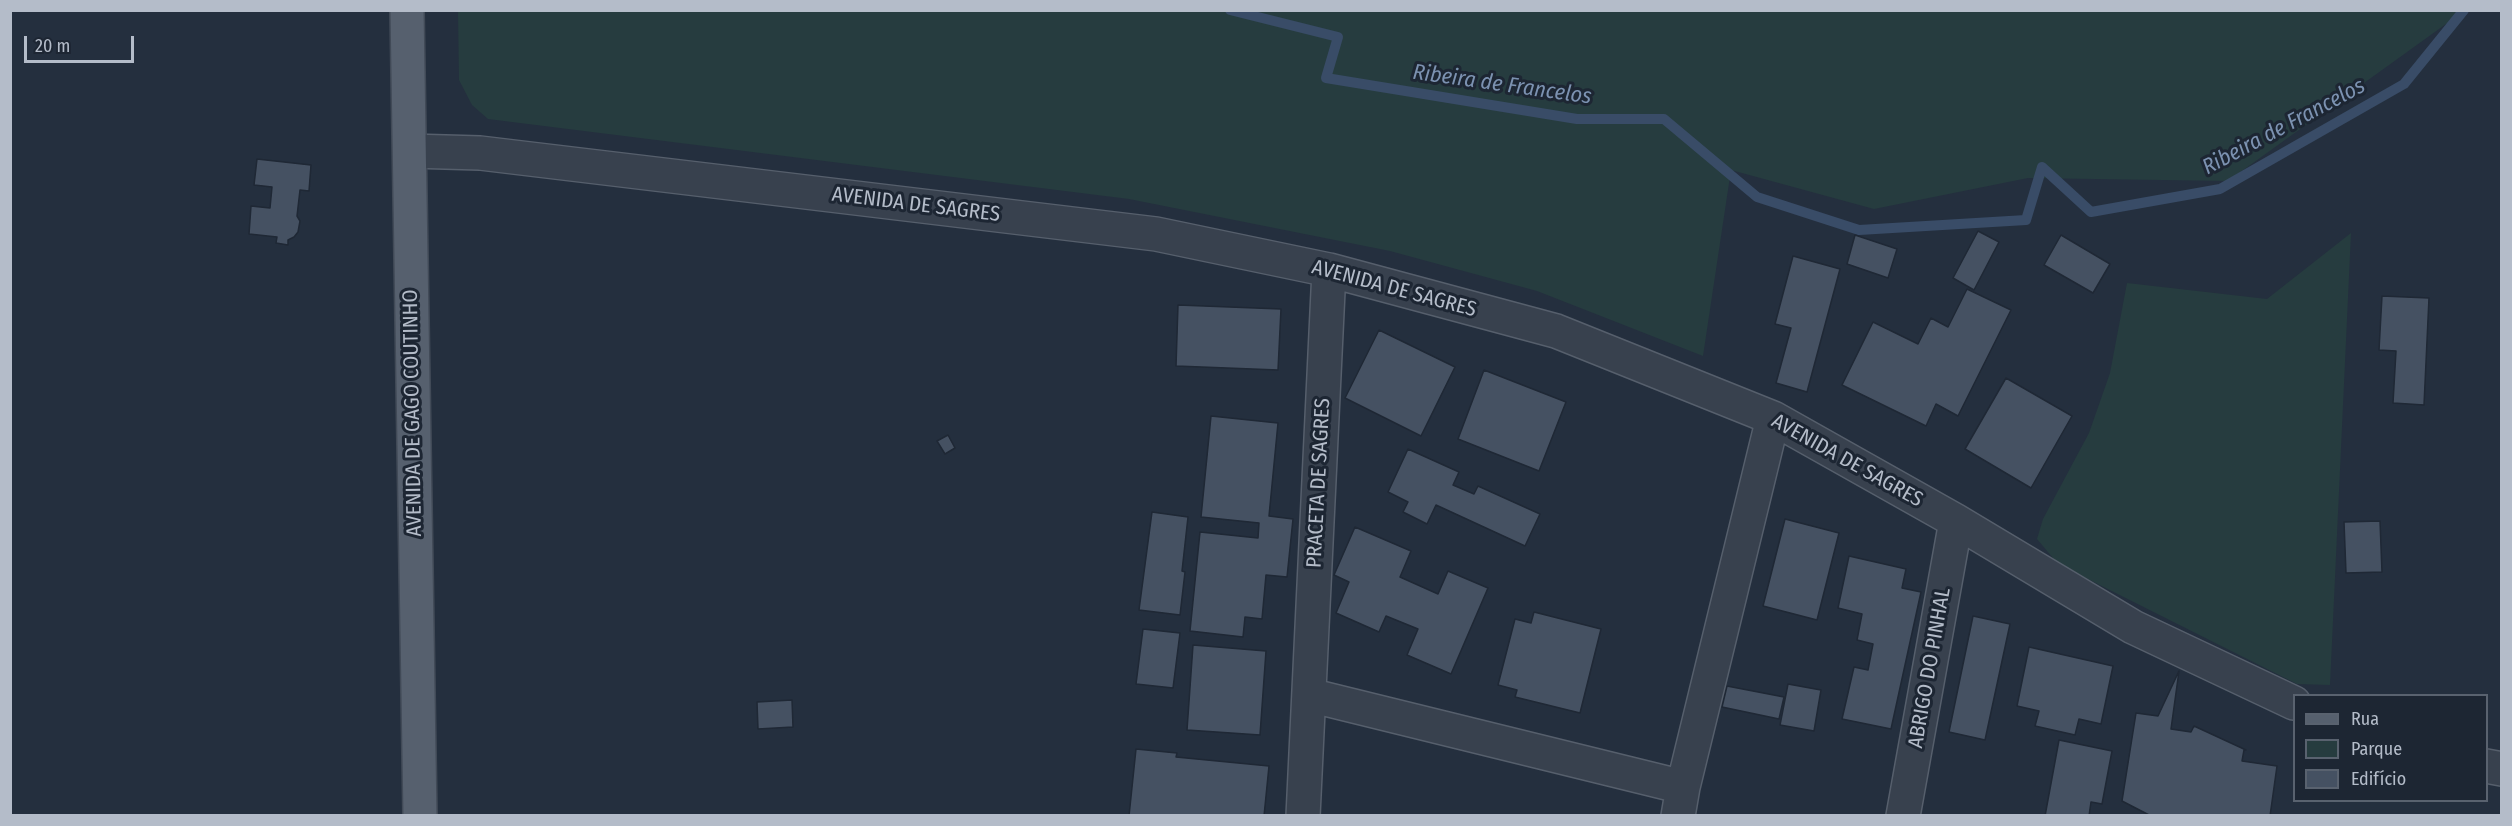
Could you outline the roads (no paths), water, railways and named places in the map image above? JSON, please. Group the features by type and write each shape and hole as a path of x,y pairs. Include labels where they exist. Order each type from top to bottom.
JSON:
{"main road":[{"name":"AVENIDA DE GAGO COUTINHO","path":"407,10 420,816"}],"street":[{"name":"AVENIDA DE SAGRES","path":"410,151 480,153 1155,234 1329,270 1556,331 1773,418 1956,521 2133,627 2293,702"},
{"name":"PRACETA DE SAGRES","path":"1303,816 1329,270"},
{"path":"1309,695 1680,801 1773,418"},
{"name":"ABRIGO DO PINHAL","path":"1903,816 1956,521"}],"waterway":[{"name":"Ribeira de Francelos","path":"1230,10 1338,37 1326,78 1577,119 1664,119 1757,197 1859,230 2026,220 2042,167 2091,212 2220,189 2404,84 2464,10"}]}
